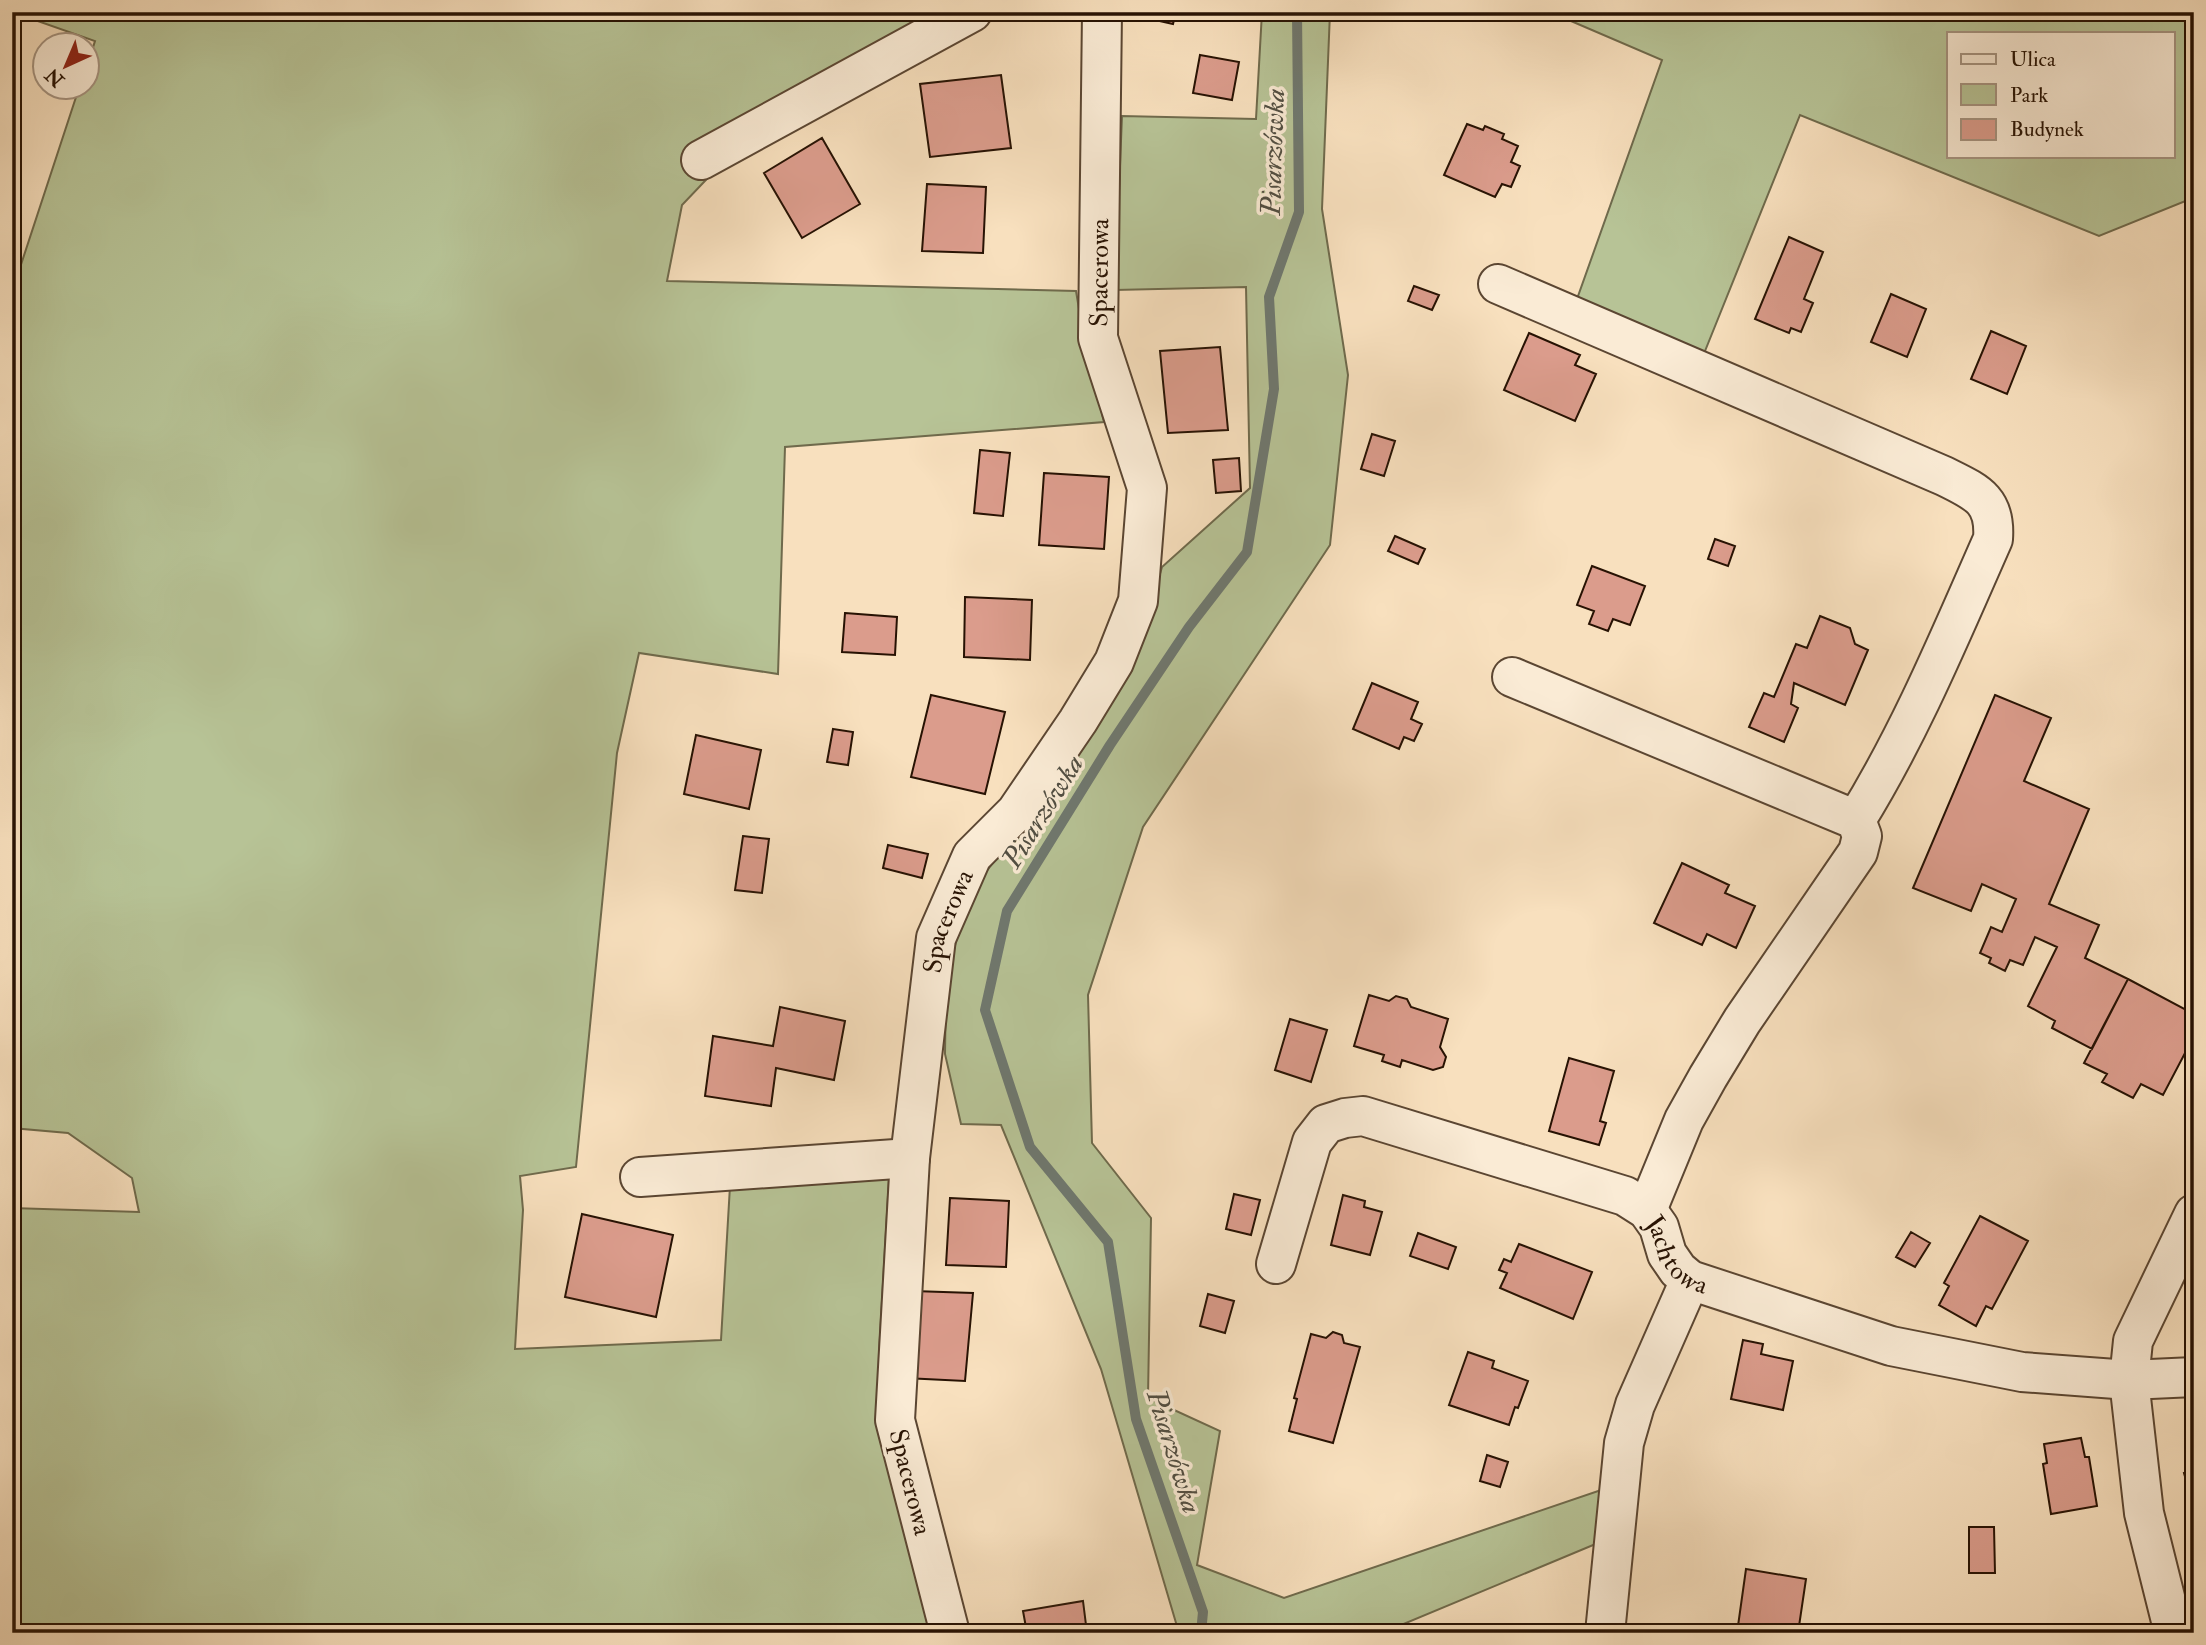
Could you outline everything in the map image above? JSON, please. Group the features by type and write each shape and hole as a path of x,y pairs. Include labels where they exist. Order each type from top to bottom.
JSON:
{"street":[{"path":"702,160 972,12"},
{"name":"Spacerowa","path":"950,1633 895,1420 910,1158 936,938 972,856 1016,812 1078,721 1114,662 1138,601 1147,488 1098,338 1102,12"},
{"path":"1498,284 1944,476 1968,488 1983,500 1995,520 1993,539 1934,674 1856,820"},
{"path":"1512,677 1856,820 1862,836 1858,852 1742,1021 1702,1088 1684,1120 1647,1210"},
{"name":"Jachtowa","path":"1276,1264 1312,1142 1326,1124 1363,1116 1625,1196 1647,1210 1659,1227 1667,1254 1678,1270 1690,1280 1891,1346 2022,1372 2129,1380 2194,1377"},
{"path":"640,1177 910,1158"},
{"path":"2174,1633 2144,1513 2129,1380 2133,1341 2194,1214"},
{"path":"1605,1633 1624,1443 1635,1405 1690,1280"}],"green space":[{"path":"12,12 933,12 723,162 682,205 667,281 1076,291 1084,339 1104,422 785,447 778,674 639,653 617,753 576,1167 520,1176 523,1210 515,1349 721,1340 730,1186 889,1178 879,1353 878,1428 930,1633 12,1633 12,1208 139,1212 132,1178 68,1133 12,1128 12,292 74,102 102,102 102,32 69,32"},
{"path":"1262,12 1330,12 1322,209 1348,375 1330,545 1143,827 1088,995 1092,1143 1151,1218 1148,1398 1220,1431 1197,1565 1284,1598 1607,1488 1598,1543 1382,1633 1179,1633 1101,1369 1001,1125 961,1124 945,1054 946,983 960,925 985,873 1024,824 1148,615 1162,567 1250,488 1246,287 1115,290 1122,116 1256,119"},
{"path":"1550,12 2194,12 2194,178 2188,200 2099,236 1800,115 1703,356 1577,299 1662,60"}],"building":[{"path":"1120,12 1176,12 1173,24"},
{"path":"1200,55 1239,62 1232,100 1193,93"},
{"path":"1001,75 1011,148 930,157 920,84"},
{"path":"1467,124 1483,130 1485,126 1504,134 1502,139 1518,146 1511,162 1520,166 1511,187 1502,184 1495,197 1444,175"},
{"path":"822,138 860,204 802,238 764,173"},
{"path":"927,184 986,187 983,253 922,251"},
{"path":"1789,237 1823,252 1804,299 1813,303 1801,332 1791,328 1789,333 1755,319"},
{"path":"1414,286 1439,295 1432,310 1408,301"},
{"path":"1891,294 1926,309 1907,357 1871,342"},
{"path":"1991,331 2026,346 2007,394 1971,379"},
{"path":"1529,333 1580,355 1575,365 1596,374 1575,421 1504,390"},
{"path":"1220,347 1228,430 1168,433 1160,351"},
{"path":"1372,434 1395,441 1384,476 1361,469"},
{"path":"980,450 1010,453 1003,516 974,513"},
{"path":"1239,458 1241,491 1216,493 1213,460"},
{"path":"1044,473 1109,477 1104,549 1039,545"},
{"path":"1395,536 1425,549 1418,564 1388,551"},
{"path":"1715,539 1735,546 1728,566 1708,559"},
{"path":"1592,566 1645,586 1630,625 1613,619 1608,631 1589,624 1594,611 1577,605"},
{"path":"965,597 1032,600 1030,660 964,657"},
{"path":"845,613 897,617 895,655 842,652"},
{"path":"1820,616 1850,628 1855,644 1868,650 1845,705 1794,683 1791,704 1798,708 1784,742 1749,727 1764,693 1774,697 1796,644 1807,648"},
{"path":"1372,683 1418,702 1411,719 1422,724 1414,741 1404,737 1399,749 1353,729"},
{"path":"931,695 1005,712 985,794 911,777"},
{"path":"1995,695 2051,718 2024,781 2089,809 2049,904 2099,925 2085,958 2128,979 2092,1049 2052,1028 2055,1021 2028,1006 2057,947 2035,937 2023,965 2010,960 2005,971 1989,963 1991,958 1980,953 1991,927 2002,932 2016,899 1982,884 1971,911 1913,888"},
{"path":"833,729 853,732 848,765 827,762"},
{"path":"696,735 761,750 749,809 684,794"},
{"path":"743,836 769,839 762,893 735,890"},
{"path":"888,845 928,854 922,878 883,868"},
{"path":"1682,863 1729,885 1725,893 1755,906 1736,948 1707,934 1702,945 1654,923"},
{"path":"2128,979 2194,1014 2194,1036 2163,1095 2141,1084 2133,1098 2102,1082 2107,1074 2084,1063"},
{"path":"1369,995 1389,1001 1396,996 1407,999 1411,1007 1448,1019 1440,1047 1446,1057 1443,1067 1433,1070 1402,1060 1400,1067 1382,1061 1384,1055 1354,1046"},
{"path":"780,1007 845,1021 834,1080 776,1068 771,1106 705,1096 713,1036 773,1046"},
{"path":"1290,1019 1327,1030 1311,1082 1275,1070"},
{"path":"1569,1058 1614,1071 1600,1121 1606,1123 1599,1145 1549,1131"},
{"path":"1234,1194 1260,1200 1251,1235 1226,1229"},
{"path":"1343,1195 1365,1201 1364,1207 1382,1212 1370,1255 1331,1245"},
{"path":"950,1198 1009,1201 1006,1267 946,1265"},
{"path":"582,1214 673,1235 656,1317 565,1297"},
{"path":"1980,1216 2028,1241 1992,1309 1986,1306 1976,1326 1939,1305 1949,1286 1944,1283"},
{"path":"1911,1232 1930,1243 1915,1267 1896,1257"},
{"path":"1418,1233 1456,1247 1448,1269 1410,1256"},
{"path":"1519,1244 1592,1272 1573,1319 1500,1288 1507,1273 1499,1270 1504,1259 1511,1262"},
{"path":"913,1291 973,1293 965,1381 905,1378"},
{"path":"1208,1294 1234,1301 1225,1333 1200,1326"},
{"path":"1333,1332 1342,1335 1344,1343 1360,1347 1333,1443 1289,1431 1297,1399 1294,1398 1311,1334 1326,1338"},
{"path":"1743,1340 1763,1344 1761,1354 1793,1361 1783,1410 1731,1399"},
{"path":"1468,1352 1494,1361 1492,1368 1528,1381 1509,1425 1449,1405"},
{"path":"2081,1438 2085,1457 2089,1457 2097,1506 2051,1514 2043,1464 2047,1463 2044,1444"},
{"path":"1487,1455 1508,1462 1500,1487 1480,1481"},
{"path":"2194,1471 2194,1509 2184,1473"},
{"path":"1969,1527 1994,1527 1995,1573 1969,1573"},
{"path":"1746,1569 1806,1579 1798,1633 1737,1633"},
{"path":"1083,1601 1087,1633 1027,1633 1023,1611"}],"waterway":[{"name":"Pisarzówka","path":"1201,1633 1203,1612 1136,1419 1108,1242 1030,1147 985,1010 1007,911 1110,745 1189,627 1247,552 1274,389 1269,297 1299,212 1297,12"}]}
